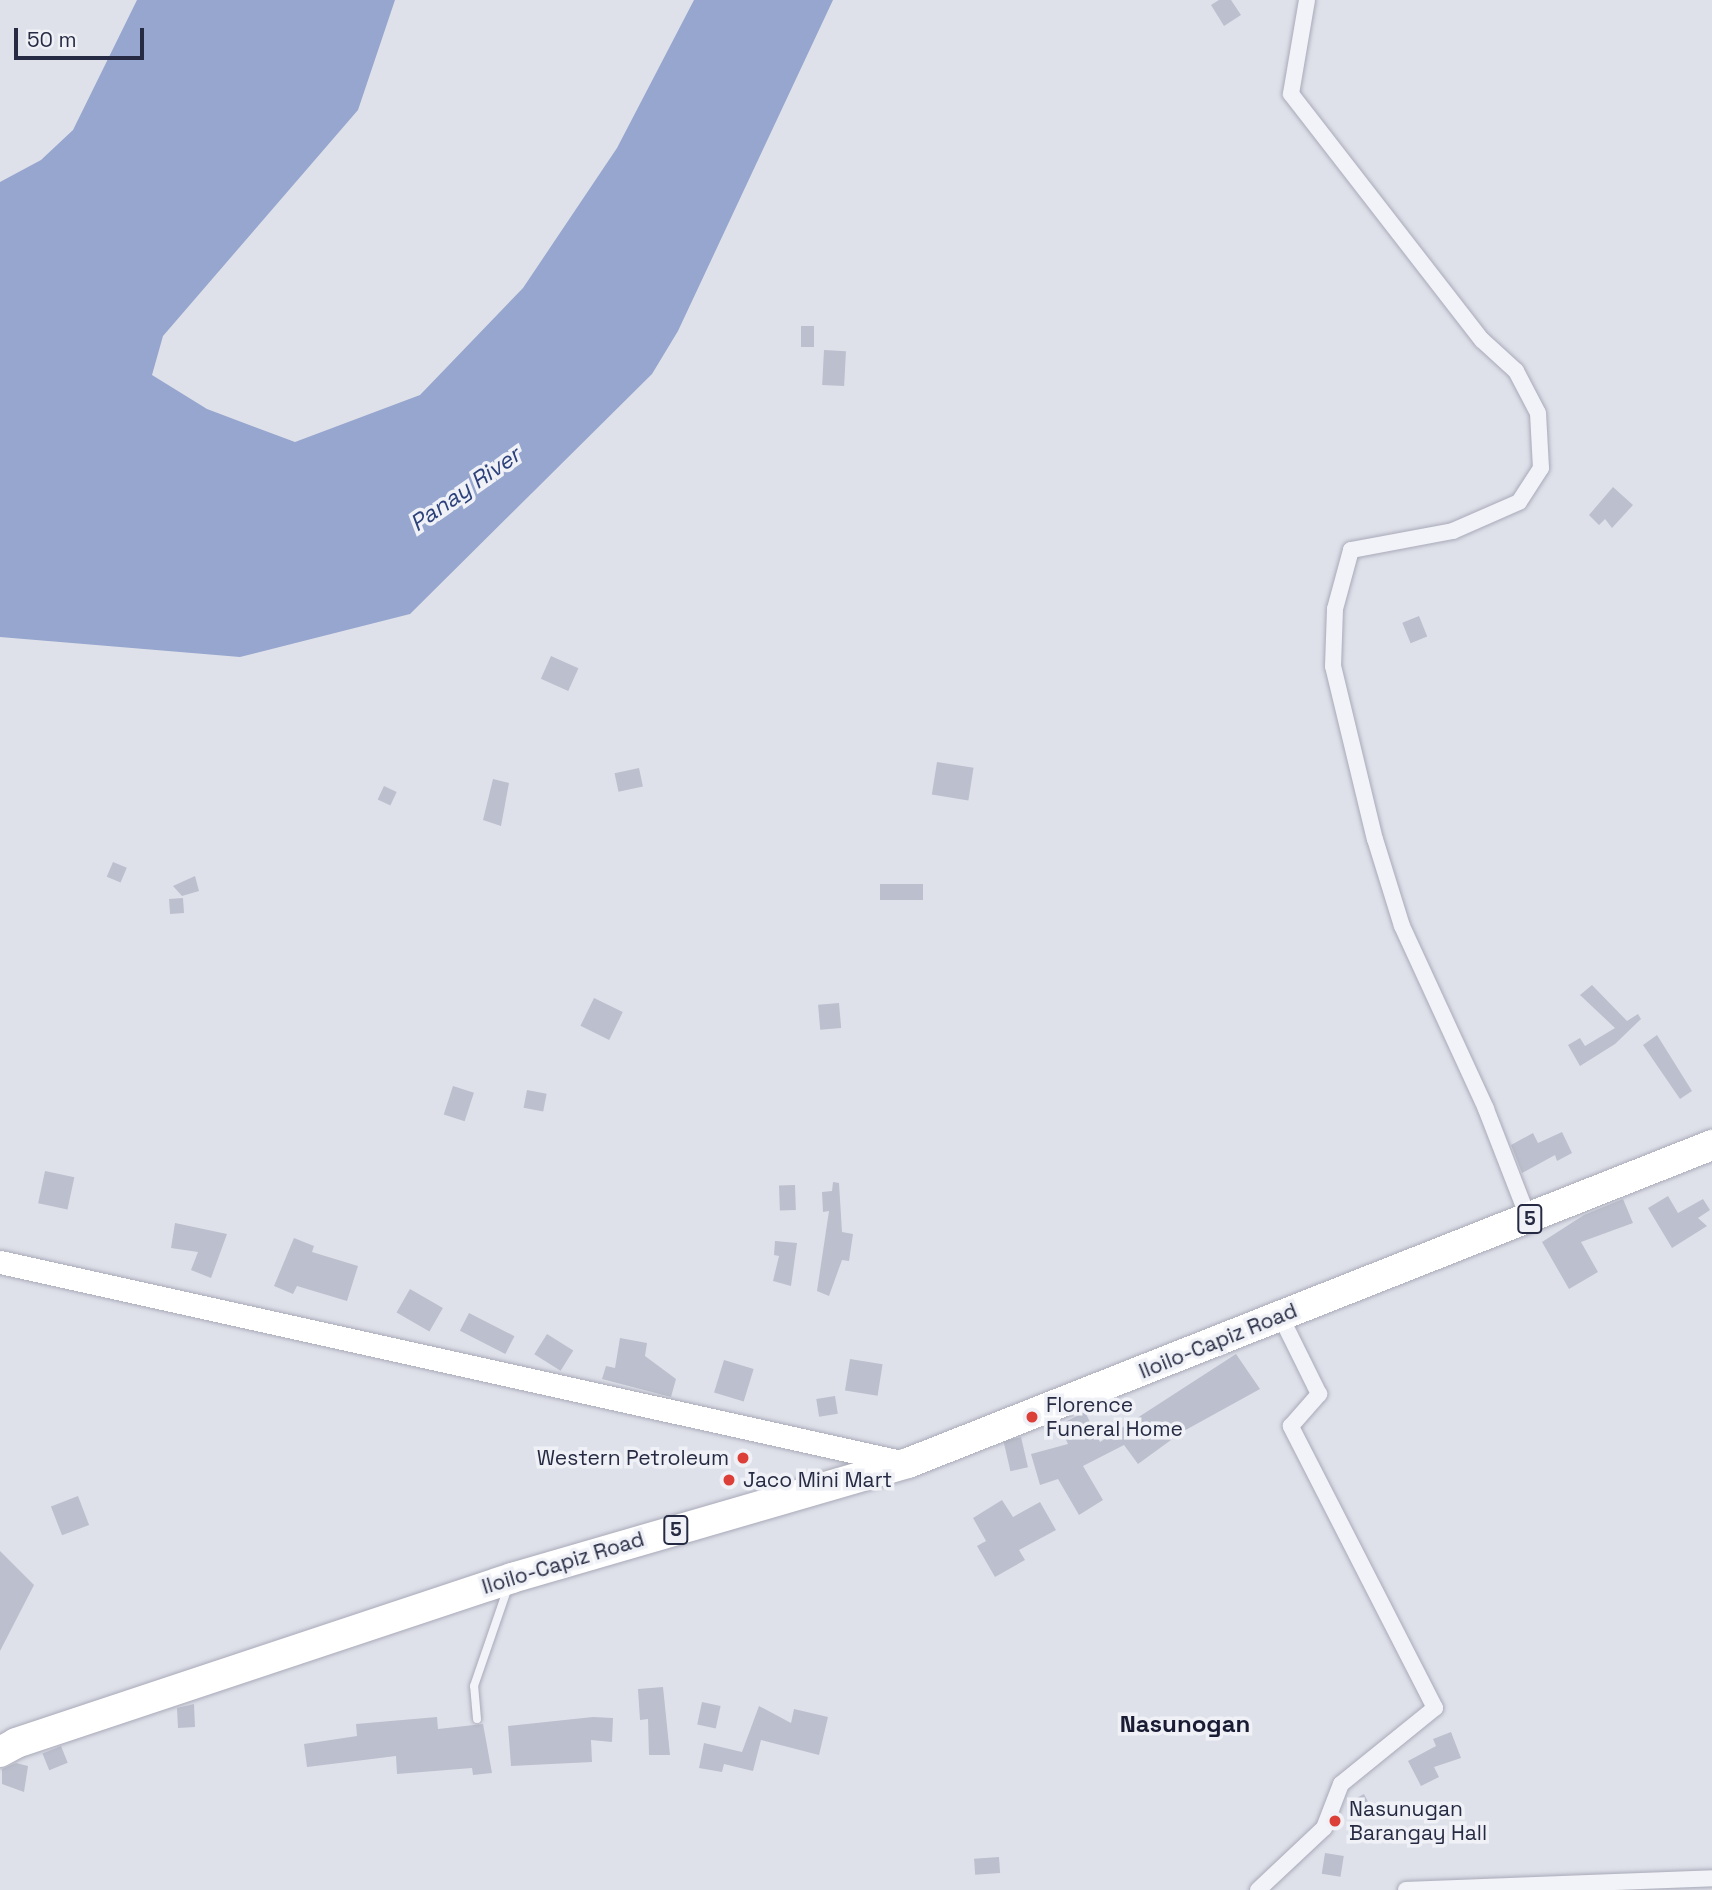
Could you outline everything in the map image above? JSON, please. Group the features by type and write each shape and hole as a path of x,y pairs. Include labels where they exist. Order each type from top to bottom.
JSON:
{"highway":[{"name":"Iloilo-Capiz Road","path":"0,1752 16,1743 512,1578 908,1464 1529,1220 1712,1145"}],"street":[{"path":"1307,0 1291,94 1482,340 1516,371 1538,413 1541,468 1519,502 1453,531 1351,551 1335,609 1333,666 1375,839 1402,926 1486,1109 1529,1220"},
{"path":"0,1262 908,1464"},
{"path":"1258,1890 1324,1828 1341,1784 1434,1708 1291,1426 1319,1394 1282,1317"},
{"path":"1406,1890 1712,1878"}],"lane":[{"path":"477,1719 474,1686 512,1578"}],"water":[{"name":"Panay River","path":"137,0 395,0 358,110 163,336 152,375 207,409 295,442 420,395 523,288 617,148 694,0 833,0 678,331 652,374 410,614 240,657 0,637 0,182 41,160 73,130"}],"building":[{"path":"1219,0 1231,0 1241,15 1224,26 1211,5"},
{"path":"801,326 814,326 814,347 801,347"},
{"path":"824,350 846,351 844,386 822,385"},
{"path":"1613,487 1633,505 1612,528 1605,519 1599,525 1589,515"},
{"path":"1419,616 1427,636 1411,643 1402,623"},
{"path":"551,656 578,668 568,691 541,679"},
{"path":"937,762 974,768 968,800 932,795"},
{"path":"639,768 643,787 618,792 615,773"},
{"path":"493,779 509,783 501,826 483,820"},
{"path":"384,786 397,792 390,806 378,800"},
{"path":"113,862 127,868 121,883 107,877"},
{"path":"195,876 199,891 182,896 173,886"},
{"path":"880,884 923,884 923,900 880,900"},
{"path":"183,898 184,913 170,914 169,899"},
{"path":"1592,985 1627,1021 1638,1014 1641,1019 1615,1044 1580,1066 1568,1045 1580,1038 1585,1046 1615,1028 1580,995"},
{"path":"594,998 623,1012 609,1040 580,1026"},
{"path":"839,1003 841,1028 820,1030 818,1005"},
{"path":"1657,1035 1692,1091 1680,1099 1643,1045"},
{"path":"453,1086 474,1093 465,1121 444,1115"},
{"path":"527,1090 547,1094 543,1111 524,1108"},
{"path":"1562,1132 1572,1153 1557,1161 1555,1155 1522,1173 1511,1145 1533,1133 1538,1143"},
{"path":"45,1171 74,1177 67,1210 38,1203"},
{"path":"833,1182 839,1183 842,1232 853,1234 849,1261 842,1260 829,1296 817,1291 829,1211 823,1212 822,1192 832,1191"},
{"path":"795,1185 796,1210 780,1211 779,1186"},
{"path":"1668,1196 1678,1213 1703,1199 1710,1210 1698,1218 1707,1226 1672,1248 1648,1208"},
{"path":"1623,1199 1633,1223 1581,1242 1598,1272 1569,1289 1542,1242 1584,1215"},
{"path":"175,1223 227,1234 211,1278 191,1270 198,1252 171,1248"},
{"path":"294,1238 314,1246 312,1252 358,1266 347,1301 297,1286 293,1294 274,1286"},
{"path":"775,1241 797,1243 791,1286 773,1281 779,1256 774,1255"},
{"path":"410,1289 443,1308 429,1331 396,1312"},
{"path":"469,1313 514,1336 505,1354 460,1331"},
{"path":"547,1334 573,1350 561,1371 534,1354"},
{"path":"620,1338 647,1343 645,1356 676,1379 671,1397 602,1379 606,1366 615,1368"},
{"path":"1236,1354 1260,1389 1182,1432 1138,1464 1124,1445 1083,1466 1103,1500 1079,1515 1058,1479 1040,1485 1031,1454 1068,1444 1059,1425 1085,1412 1100,1442"},
{"path":"850,1359 883,1364 878,1396 845,1391"},
{"path":"724,1360 754,1369 744,1402 714,1393"},
{"path":"835,1396 838,1414 819,1417 816,1399"},
{"path":"1021,1437 1028,1467 1010,1471 1003,1441"},
{"path":"78,1496 89,1525 62,1535 51,1506"},
{"path":"1002,1500 1013,1517 1040,1502 1056,1530 1019,1550 1025,1560 995,1577 977,1546 986,1541 973,1518"},
{"path":"0,1551 34,1585 0,1651"},
{"path":"663,1687 670,1755 649,1755 648,1719 640,1720 638,1689"},
{"path":"702,1702 721,1706 716,1728 697,1724"},
{"path":"194,1704 195,1727 178,1728 177,1708"},
{"path":"759,1706 791,1723 794,1709 828,1717 819,1755 761,1740 753,1771 724,1764 722,1772 699,1768 704,1743 742,1752"},
{"path":"437,1717 438,1729 483,1724 492,1773 473,1775 472,1768 397,1774 396,1756 307,1767 304,1744 357,1736 356,1724"},
{"path":"593,1717 613,1718 612,1742 591,1740 592,1762 511,1766 508,1726"},
{"path":"1451,1732 1461,1758 1434,1767 1439,1777 1421,1786 1408,1761 1436,1746 1433,1739"},
{"path":"61,1746 68,1763 49,1770 42,1753"},
{"path":"16,1763 28,1766 24,1792 2,1784 2,1769"},
{"path":"1364,1794 1371,1807 1355,1816 1348,1802"},
{"path":"1405,1801 1411,1813 1398,1819 1393,1807"},
{"path":"1325,1853 1344,1856 1340,1877 1322,1874"},
{"path":"999,1857 1000,1873 975,1875 974,1859"}],"place":[{"name":"Florence Funeral Home","path":"1032,1417"},
{"name":"Western Petroleum","path":"743,1458"},
{"name":"Jaco Mini Mart","path":"729,1480"},
{"name":"Nasunugan Barangay Hall","path":"1335,1821"}],"district":[{"name":"Nasunogan","path":"1185,1724"}]}
